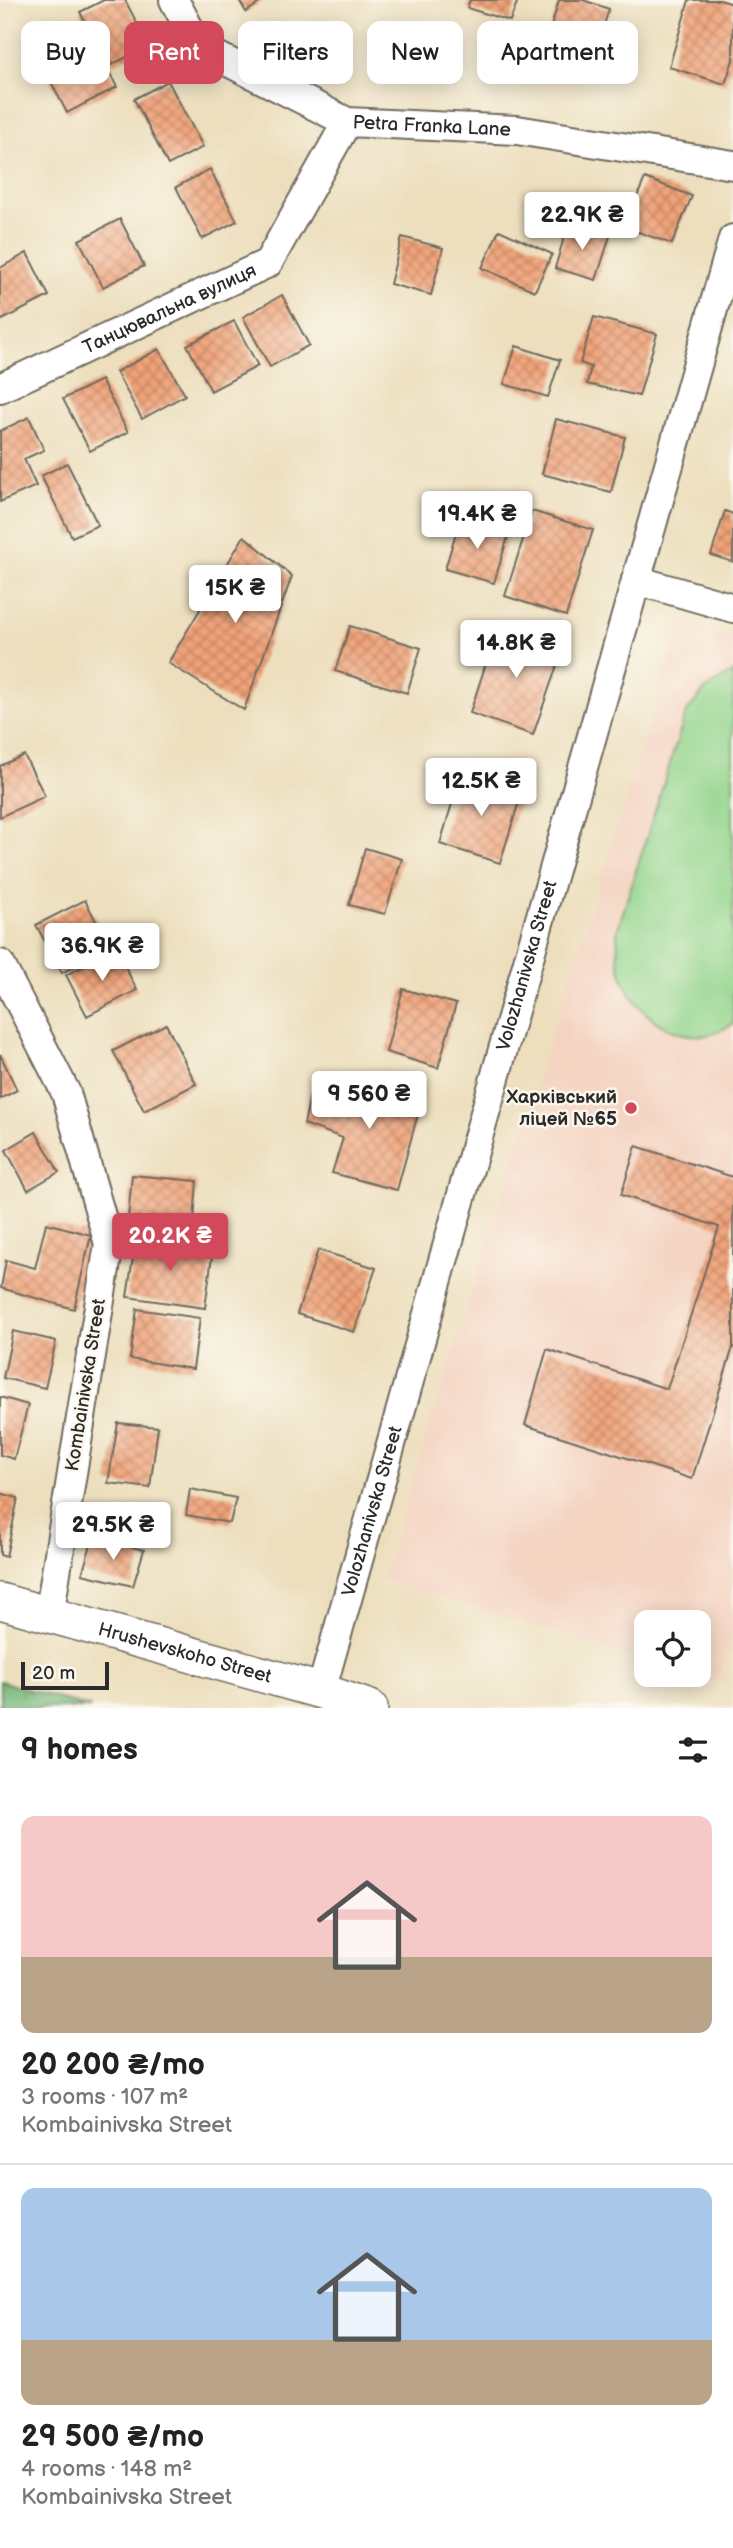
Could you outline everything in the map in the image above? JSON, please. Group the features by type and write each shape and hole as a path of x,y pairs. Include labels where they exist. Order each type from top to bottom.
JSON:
{"street":[{"name":"Petra Franka Lane","path":"174,0 199,47 347,122 517,130 733,165"},
{"name":"Танцювальна вулиця","path":"0,388 268,262 347,122"},
{"name":"Volozhanivska Street","path":"321,1692 733,239"},
{"path":"636,580 733,608"},
{"name":"Kombainivska Street","path":"0,964 66,1093 109,1244 49,1616"},
{"name":"Hrushevskoho Street","path":"0,1601 370,1708"}],"shaded area":[{"name":"Харківський ліцей №65","path":"681,621 733,637 733,1632 717,1683 711,1681 711,1610 634,1610 634,1657 382,1579"}],"green space":[{"path":"733,672 733,1024 711,1034 692,1035 663,1026 650,1017 631,994 619,964 617,931 686,713 705,690"},
{"path":"0,1681 91,1708 0,1708"}],"building":[{"path":"104,0 125,0 136,21 124,21 124,58 110,66 110,21 84,21 80,12"},
{"path":"239,0 264,0 246,12"},
{"path":"470,0 518,0 510,21 467,8"},
{"path":"559,0 583,0 609,9 605,21 553,21"},
{"path":"689,0 720,0 733,4 733,60 725,84 669,67"},
{"path":"110,73 117,87 67,113 52,84 110,84"},
{"path":"162,84 170,84 203,147 168,165 134,99"},
{"path":"210,169 237,221 202,239 176,187"},
{"path":"645,178 692,196 672,244 624,227"},
{"path":"120,219 144,266 103,287 79,240"},
{"path":"568,224 610,236 596,280 555,268"},
{"path":"499,230 552,254 535,291 482,268"},
{"path":"402,237 443,248 431,295 390,284"},
{"path":"27,253 49,296 0,321 0,268"},
{"path":"282,295 309,345 270,367 243,317"},
{"path":"594,317 657,334 639,396 587,384 591,367 580,363"},
{"path":"234,321 258,366 211,391 187,345"},
{"path":"516,346 560,360 548,397 504,384"},
{"path":"159,349 185,395 142,419 116,372"},
{"path":"101,380 128,432 90,451 63,399"},
{"path":"29,417 44,450 24,459 36,486 0,502 0,431"},
{"path":"556,419 625,437 611,492 542,474"},
{"path":"67,463 98,525 72,537 41,476"},
{"path":"532,511 593,530 566,616 505,596"},
{"path":"725,511 733,514 733,562 711,555"},
{"path":"460,519 509,533 494,583 445,569"},
{"path":"244,536 292,576 244,710 168,663"},
{"path":"350,626 421,648 407,693 335,671"},
{"path":"498,626 563,648 533,735 470,713"},
{"path":"24,755 45,796 0,817 0,766"},
{"path":"461,773 522,792 500,863 440,844"},
{"path":"365,848 402,859 385,914 349,905"},
{"path":"85,900 110,948 62,973 36,925"},
{"path":"116,949 137,990 87,1016 66,975"},
{"path":"403,989 456,1004 438,1068 386,1052"},
{"path":"166,1024 196,1084 144,1111 113,1051"},
{"path":"0,1054 17,1090 0,1099"},
{"path":"378,1081 424,1092 397,1190 332,1173 343,1138 304,1124 312,1086 371,1105"},
{"path":"36,1132 59,1172 28,1190 6,1150"},
{"path":"636,1146 733,1177 733,1347 692,1479 525,1425 547,1349 667,1389 719,1227 621,1195"},
{"path":"132,1175 197,1181 193,1234 127,1229"},
{"path":"46,1223 91,1235 74,1309 1,1288 6,1260 35,1268"},
{"path":"136,1238 213,1249 205,1308 127,1297"},
{"path":"318,1250 376,1268 354,1332 297,1314"},
{"path":"137,1309 200,1318 193,1369 130,1359"},
{"path":"13,1331 56,1341 45,1388 3,1378"},
{"path":"0,1397 28,1405 14,1459 0,1455"},
{"path":"118,1423 158,1427 150,1488 108,1483"},
{"path":"190,1489 236,1498 230,1523 186,1515"},
{"path":"0,1493 18,1498 6,1557 0,1555"},
{"path":"93,1538 144,1550 133,1586 82,1574"}],"place":[{"name":"Харківський ліцей №65","path":"631,1108"}]}
